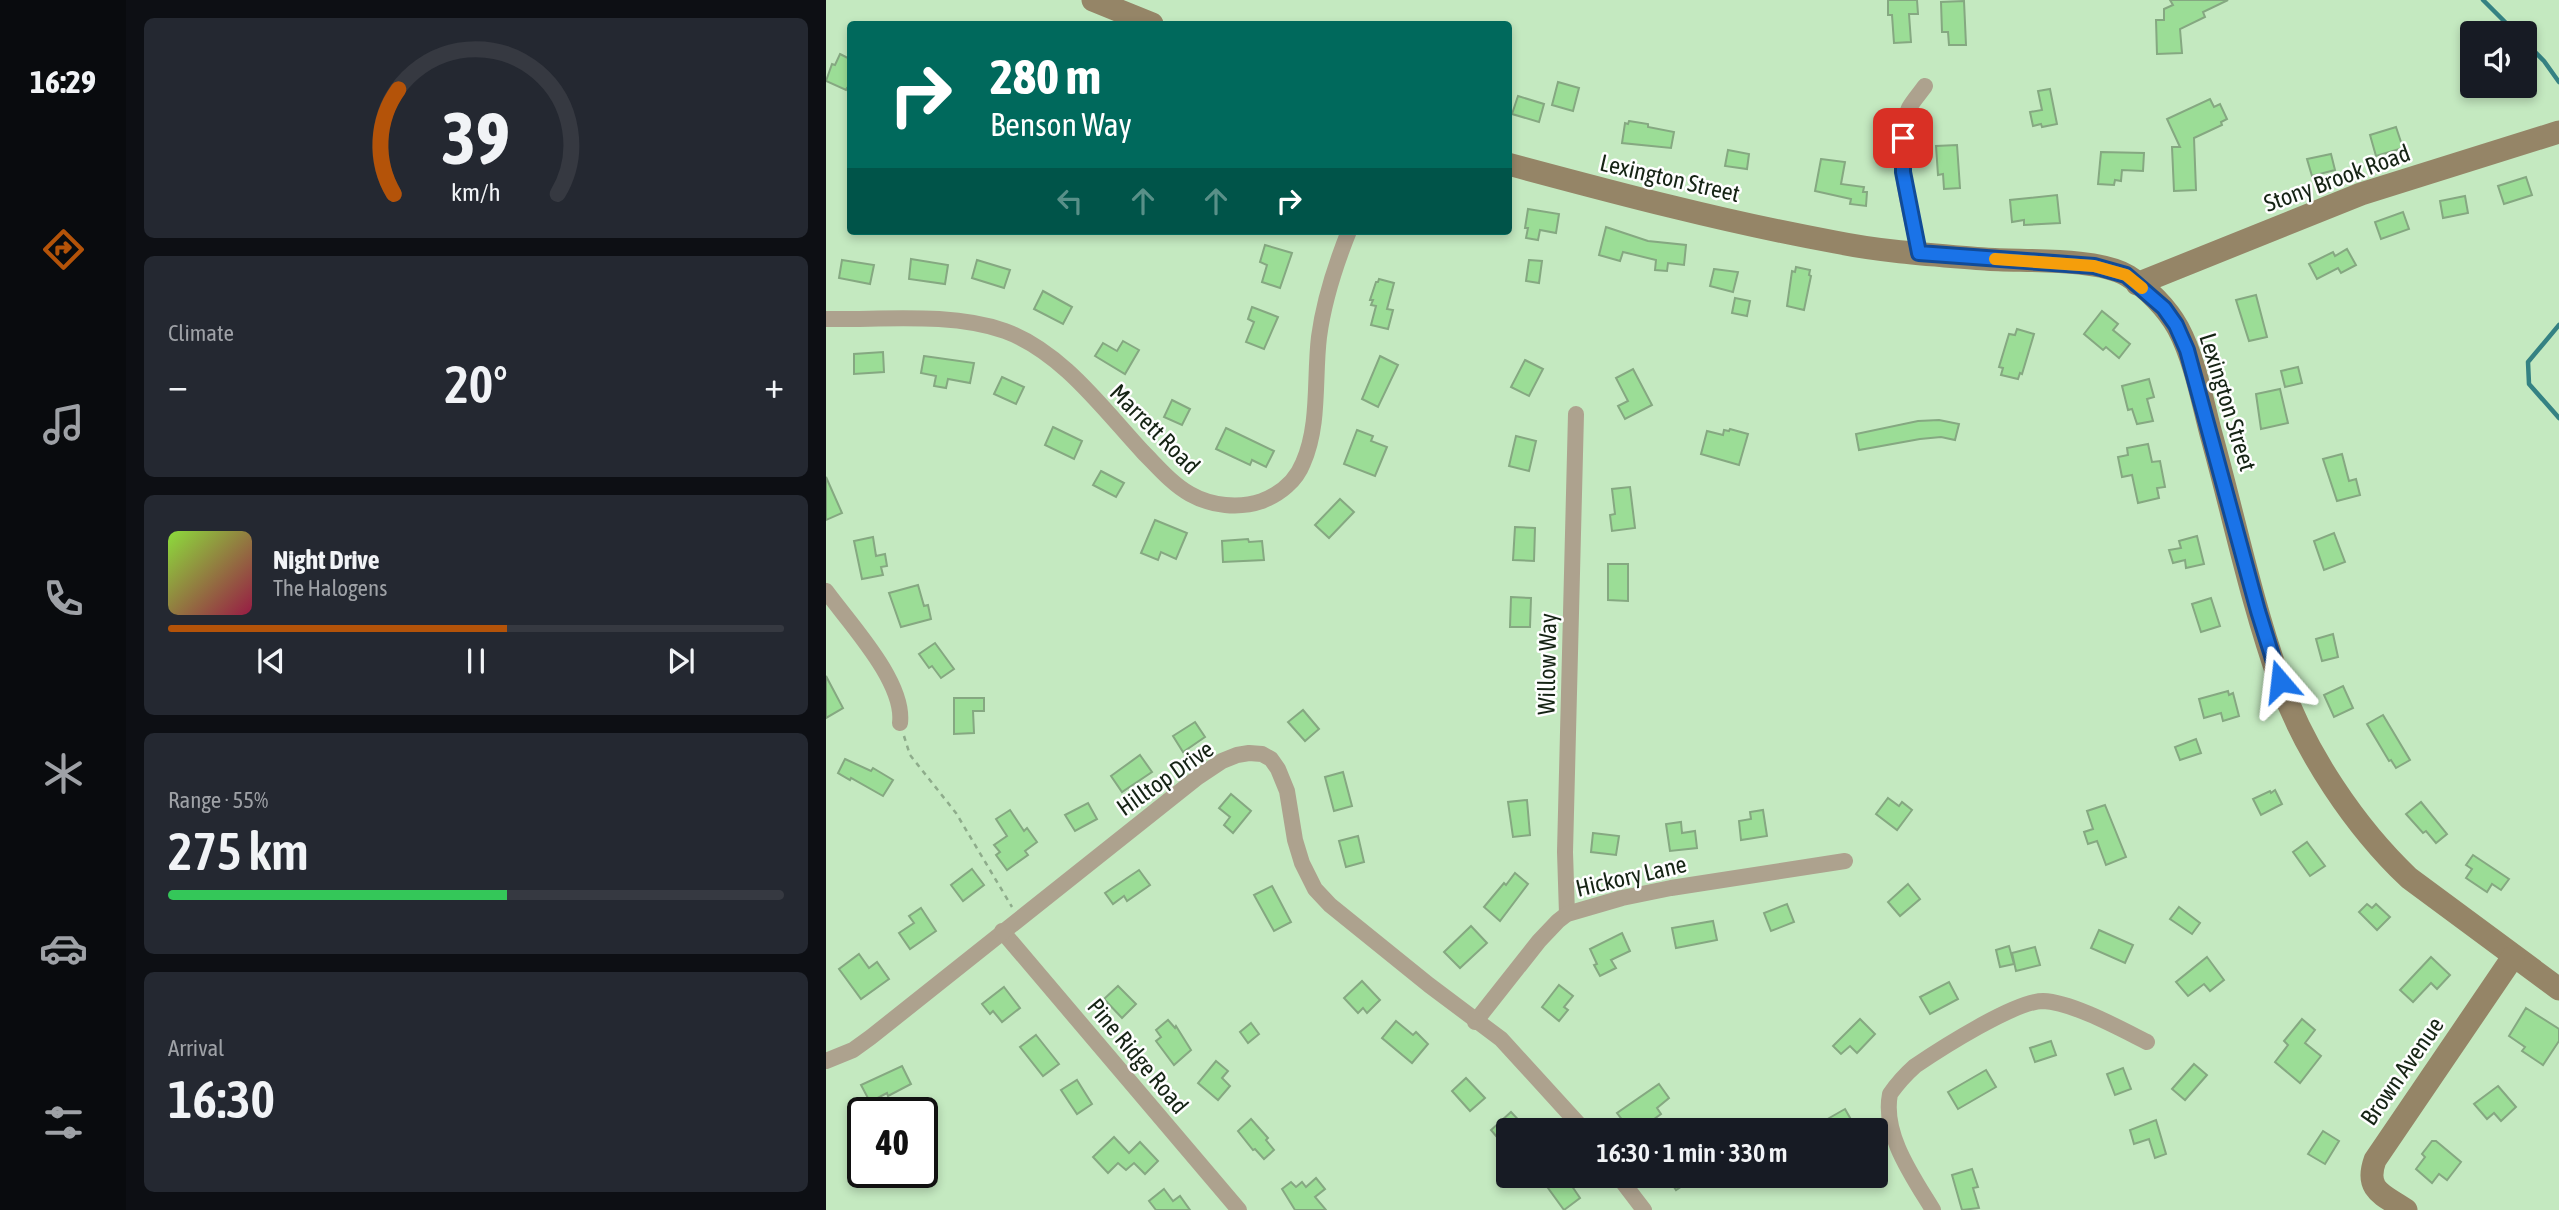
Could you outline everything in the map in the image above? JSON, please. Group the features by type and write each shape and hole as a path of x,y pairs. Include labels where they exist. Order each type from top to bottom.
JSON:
{"street":[{"path":"1093,0 1145,21"},
{"path":"1919,253 1903,172 1903,138 1910,107 1926,86"},
{"name":"Stony Brook Road","path":"2137,284 2361,194 2559,132"},
{"name":"Lexington Street","path":"1512,165 1561,180 1811,237 1919,253 2094,266 2126,275 2164,308 2176,325 2187,350 2258,611 2280,681 2304,736 2342,798 2387,858 2424,890 2559,989"},
{"name":"Marrett Road","path":"826,319 942,319 1005,331 1038,348 1065,370 1164,473 1189,494 1211,503 1256,503 1275,496 1291,482 1303,464 1310,443 1314,414 1324,302 1348,235"},
{"name":"Willow Way","path":"1567,915 1566,840 1576,414"},
{"path":"826,591 885,670 899,701 900,723"},
{"name":"Hilltop Drive","path":"826,1060 853,1049 871,1037 1198,777 1222,761 1237,755 1262,754 1272,760 1287,791 1294,840 1315,889 1330,905 1475,1022 1501,1039 1573,1118"},
{"name":"Hickory Lane","path":"1475,1022 1539,941 1567,915 1586,907 1658,891 1845,861"},
{"name":"Pine Ridge Road","path":"1002,931 1239,1210"},
{"name":"Brown Avenue","path":"2406,1210 2372,1185 2371,1173 2375,1160 2513,957"},
{"path":"1933,1210 1902,1155 1889,1118 1890,1094 1914,1067 1977,1028 2020,1006 2040,1001 2075,1010 2147,1042"},
{"path":"1627,1188 1644,1210"}],"path":[{"path":"900,723 910,755 956,813 1019,918"}],"building":[{"path":"1888,0 1917,0 1918,14 1909,14 1911,42 1894,43"},
{"path":"2170,0 2228,0 2203,12 2205,17 2180,29 2182,53 2157,54 2156,20 2164,20 2164,9 2173,5"},
{"path":"1964,1 1966,45 1949,45 1948,32 1942,32 1941,2"},
{"path":"840,54 847,58 846,90 826,81 832,64 835,65"},
{"path":"1558,82 1579,88 1573,111 1552,105"},
{"path":"2050,89 2057,124 2033,126 2030,112 2042,110 2038,91"},
{"path":"1518,96 1544,104 1539,122 1512,114"},
{"path":"2210,99 2214,107 2220,104 2227,119 2221,122 2222,125 2194,138 2196,190 2174,191 2172,147 2180,147 2167,119"},
{"path":"1629,121 1674,132 1671,148 1622,143 1625,123 1628,124"},
{"path":"2396,127 2403,148 2376,156 2370,135"},
{"path":"1957,145 1960,188 1944,189 1943,174 1938,175 1936,146"},
{"path":"1728,150 1749,154 1747,169 1725,166"},
{"path":"2101,152 2144,153 2143,171 2122,170 2121,181 2115,180 2114,185 2098,184"},
{"path":"2331,154 2335,170 2312,176 2307,159"},
{"path":"1821,159 1845,162 1841,184 1864,187 1863,192 1867,192 1866,206 1850,204 1851,199 1815,191"},
{"path":"2526,177 2532,195 2504,204 2498,186"},
{"path":"2057,195 2060,223 2024,225 2024,220 2012,222 2010,200"},
{"path":"2465,196 2468,213 2443,218 2440,201"},
{"path":"1528,209 1559,214 1556,233 1540,230 1538,240 1526,238"},
{"path":"2403,212 2409,229 2381,239 2375,222"},
{"path":"1606,227 1648,241 1686,245 1684,265 1668,263 1667,271 1655,270 1656,260 1623,252 1620,261 1599,255"},
{"path":"1265,245 1292,253 1280,288 1262,282 1267,265 1260,262"},
{"path":"2347,249 2356,265 2341,273 2338,268 2317,279 2309,264 2333,252 2335,256"},
{"path":"911,259 948,265 945,284 909,279"},
{"path":"842,260 874,265 870,284 839,278"},
{"path":"977,260 1010,270 1004,288 972,278"},
{"path":"1529,260 1542,261 1539,283 1526,281"},
{"path":"1796,267 1810,270 1804,310 1787,306 1792,271 1795,272"},
{"path":"1714,269 1738,272 1733,292 1710,286"},
{"path":"1379,279 1394,283 1387,309 1393,310 1388,329 1371,325 1376,306 1371,305 1373,300 1370,300"},
{"path":"1043,291 1072,307 1063,324 1034,309"},
{"path":"2256,295 2267,337 2249,341 2236,300"},
{"path":"1735,298 1750,301 1747,316 1732,313"},
{"path":"1252,307 1278,317 1264,349 1246,342 1254,322 1248,319"},
{"path":"2102,311 2118,324 2113,330 2130,344 2119,358 2106,347 2103,350 2084,334"},
{"path":"2017,329 2034,334 2018,379 2001,375 2003,368 1999,367 2009,334 2015,335"},
{"path":"1123,341 1139,350 1125,374 1095,356 1103,343 1117,351"},
{"path":"883,352 884,372 854,374 854,354"},
{"path":"924,356 974,363 970,383 948,379 946,388 934,386 936,376 921,373"},
{"path":"1380,356 1398,365 1378,407 1362,399"},
{"path":"1525,360 1543,369 1529,396 1511,387"},
{"path":"2298,367 2302,383 2285,387 2281,371"},
{"path":"1633,369 1652,405 1625,419 1618,406 1628,401 1616,378"},
{"path":"1002,377 1024,387 1016,404 994,394"},
{"path":"2149,379 2154,397 2147,399 2153,421 2137,424 2132,409 2128,410 2122,386"},
{"path":"2280,389 2288,423 2261,429 2256,394"},
{"path":"1172,400 1190,409 1182,425 1164,417"},
{"path":"1939,420 1959,424 1955,440 1941,437 1920,439 1859,450 1856,434 1918,421"},
{"path":"1053,427 1082,441 1074,459 1045,445"},
{"path":"1226,428 1274,451 1266,467 1252,460 1250,465 1216,449"},
{"path":"1357,430 1373,436 1371,441 1387,447 1375,476 1344,464"},
{"path":"1724,430 1748,434 1739,465 1701,454 1707,431 1723,435"},
{"path":"1516,436 1536,441 1529,471 1509,466"},
{"path":"2148,444 2152,462 2160,461 2165,487 2157,488 2159,498 2138,503 2132,475 2122,477 2118,457 2128,455 2127,448"},
{"path":"2342,454 2349,481 2356,479 2360,495 2337,501 2323,459"},
{"path":"1101,471 1124,483 1116,497 1093,485"},
{"path":"826,477 842,513 826,520"},
{"path":"1630,487 1635,528 1612,531 1610,515 1615,514 1612,489"},
{"path":"1340,499 1354,512 1329,538 1315,525"},
{"path":"1155,520 1187,533 1176,559 1161,552 1158,560 1141,553"},
{"path":"1515,527 1535,528 1534,561 1513,560"},
{"path":"2334,533 2345,562 2324,570 2314,541"},
{"path":"2197,536 2204,564 2186,568 2185,560 2173,563 2169,550 2181,548 2179,541"},
{"path":"873,537 876,556 885,554 887,566 881,567 883,575 862,579 854,541"},
{"path":"1248,539 1249,542 1262,541 1264,560 1223,562 1222,541"},
{"path":"1608,564 1628,564 1628,601 1608,600"},
{"path":"918,585 924,606 928,605 931,619 901,627 889,593"},
{"path":"1511,597 1531,598 1530,627 1510,627"},
{"path":"2211,598 2220,626 2201,632 2192,604"},
{"path":"2333,634 2338,657 2322,661 2316,639"},
{"path":"935,643 954,669 941,678 919,654"},
{"path":"826,676 843,708 826,718"},
{"path":"2343,686 2353,708 2334,717 2324,695"},
{"path":"2228,691 2229,695 2233,693 2239,716 2223,721 2221,713 2204,718 2199,699"},
{"path":"954,698 984,698 984,711 973,711 974,733 954,734"},
{"path":"1303,710 1319,729 1305,741 1288,722"},
{"path":"2383,715 2410,760 2396,768 2367,724"},
{"path":"1195,722 1205,737 1183,752 1173,736"},
{"path":"2196,739 2201,753 2180,760 2175,747"},
{"path":"1140,755 1152,772 1122,792 1111,776"},
{"path":"845,759 871,771 873,768 893,780 883,796 838,773"},
{"path":"1343,772 1352,806 1334,811 1325,777"},
{"path":"2275,790 2282,804 2261,815 2253,799"},
{"path":"1231,794 1251,811 1233,833 1224,825 1230,817 1219,808"},
{"path":"1888,798 1899,806 1902,802 1912,810 1897,830 1876,814"},
{"path":"1527,800 1530,835 1513,837 1508,802"},
{"path":"2421,802 2447,834 2436,843 2406,814"},
{"path":"1088,803 1097,819 1075,831 1065,815"},
{"path":"2105,805 2126,857 2106,865 2097,841 2088,844 2084,832 2093,829 2087,811"},
{"path":"1010,810 1024,831 1027,828 1037,842 1025,851 1028,855 1007,870 996,855 1000,852 994,845 1007,836 996,819"},
{"path":"1763,810 1767,836 1741,840 1739,821 1751,819 1750,812"},
{"path":"1681,822 1682,833 1695,831 1697,848 1670,851 1666,824"},
{"path":"1593,833 1619,836 1616,855 1591,852"},
{"path":"1358,836 1364,862 1346,867 1339,841"},
{"path":"2307,842 2325,866 2310,876 2293,852"},
{"path":"2473,855 2509,879 2501,890 2492,884 2487,892 2466,878 2472,869 2466,865"},
{"path":"972,869 984,885 963,901 951,885"},
{"path":"1139,870 1150,885 1127,901 1124,896 1113,904 1105,893"},
{"path":"1515,873 1528,884 1500,921 1484,907"},
{"path":"1908,884 1920,899 1900,916 1888,902"},
{"path":"1272,886 1291,922 1274,931 1254,895"},
{"path":"1787,904 1794,922 1771,931 1764,913"},
{"path":"2367,904 2372,908 2376,904 2390,917 2377,930 2359,912"},
{"path":"2179,907 2200,923 2192,934 2170,919"},
{"path":"921,908 936,931 910,949 899,933 914,923 909,916"},
{"path":"1713,921 1717,940 1676,948 1672,928"},
{"path":"1471,926 1487,943 1460,968 1444,952"},
{"path":"2099,930 2133,945 2125,963 2091,948"},
{"path":"1622,933 1630,951 1611,960 1616,968 1600,976 1590,949"},
{"path":"2009,946 2014,964 2000,967 1996,950"},
{"path":"2035,947 2040,965 2016,971 2012,953"},
{"path":"859,954 869,968 877,962 889,979 861,999 839,969"},
{"path":"2207,957 2224,980 2210,991 2204,984 2188,996 2176,982"},
{"path":"2431,957 2450,975 2437,989 2431,983 2413,1002 2400,990"},
{"path":"1362,981 1380,1000 1367,1013 1363,1008 1358,1013 1344,998"},
{"path":"1949,982 1958,999 1930,1014 1920,997"},
{"path":"1559,985 1573,996 1564,1007 1568,1010 1559,1021 1542,1007"},
{"path":"1118,986 1136,1004 1122,1018 1104,999"},
{"path":"1004,987 1020,1008 1002,1022 993,1011 990,1014 982,1004"},
{"path":"2526,1008 2559,1029 2559,1041 2543,1065 2522,1051 2525,1047 2509,1036"},
{"path":"1860,1019 1875,1034 1857,1053 1850,1046 1841,1054 1833,1046"},
{"path":"2302,1019 2315,1030 2305,1043 2321,1056 2300,1083 2275,1062 2288,1045 2284,1041"},
{"path":"1168,1020 1175,1028 1176,1026 1191,1050 1174,1065 1156,1041 1161,1037 1156,1030"},
{"path":"1396,1021 1413,1035 1416,1032 1428,1044 1412,1063 1382,1038"},
{"path":"1251,1023 1259,1034 1248,1043 1240,1032"},
{"path":"1036,1035 1059,1064 1043,1076 1020,1047"},
{"path":"2051,1041 2056,1055 2035,1062 2030,1048"},
{"path":"1216,1061 1228,1071 1222,1078 1230,1086 1218,1100 1198,1083"},
{"path":"2194,1064 2207,1075 2185,1100 2172,1089"},
{"path":"902,1066 911,1084 888,1096 887,1093 879,1097 867,1097 861,1085"},
{"path":"2123,1068 2131,1089 2115,1095 2107,1074"},
{"path":"1986,1070 1996,1087 1958,1109 1948,1092"},
{"path":"1466,1078 1485,1098 1470,1111 1452,1091"},
{"path":"1077,1080 1092,1104 1077,1114 1061,1090"},
{"path":"1659,1084 1669,1098 1657,1108 1661,1114 1656,1118 1621,1118 1617,1113"},
{"path":"2498,1086 2516,1107 2501,1121 2494,1113 2487,1119 2474,1104"},
{"path":"1845,1109 1850,1118 1829,1118"},
{"path":"1511,1112 1517,1118 1504,1118"},
{"path":"1251,1119 1268,1138 1266,1140 1274,1150 1264,1159 1238,1131"},
{"path":"2156,1120 2166,1154 2155,1158 2149,1139 2134,1144 2130,1130"},
{"path":"2323,1131 2339,1141 2325,1164 2308,1154"},
{"path":"1114,1137 1129,1153 1140,1142 1158,1161 1145,1174 1134,1163 1126,1170 1118,1163 1108,1173 1093,1157"},
{"path":"2432,1141 2436,1141 2461,1162 2447,1180 2439,1174 2432,1183 2416,1169 2425,1157 2422,1154"},
{"path":"1972,1169 1978,1187 1973,1188 1979,1208 1962,1210 1952,1175"},
{"path":"1316,1178 1325,1189 1315,1197 1326,1210 1295,1210 1282,1189 1291,1182 1296,1187 1302,1182 1306,1187"},
{"path":"1548,1188 1573,1188 1580,1198 1564,1210"},
{"path":"1164,1189 1173,1201 1180,1196 1190,1210 1156,1210 1149,1201"}],"waterway":[{"path":"2483,0 2504,21"},
{"path":"2537,54 2559,82"},
{"path":"2559,325 2528,362 2529,384 2559,418"}],"slow traffic":[{"path":"1995,259 2094,266 2126,275 2142,288"}],"route":[{"path":"1903,138 1903,172 1919,253 2061,262 2116,271 2126,275 2151,296 2176,325 2199,387 2258,611 2280,681"}]}
